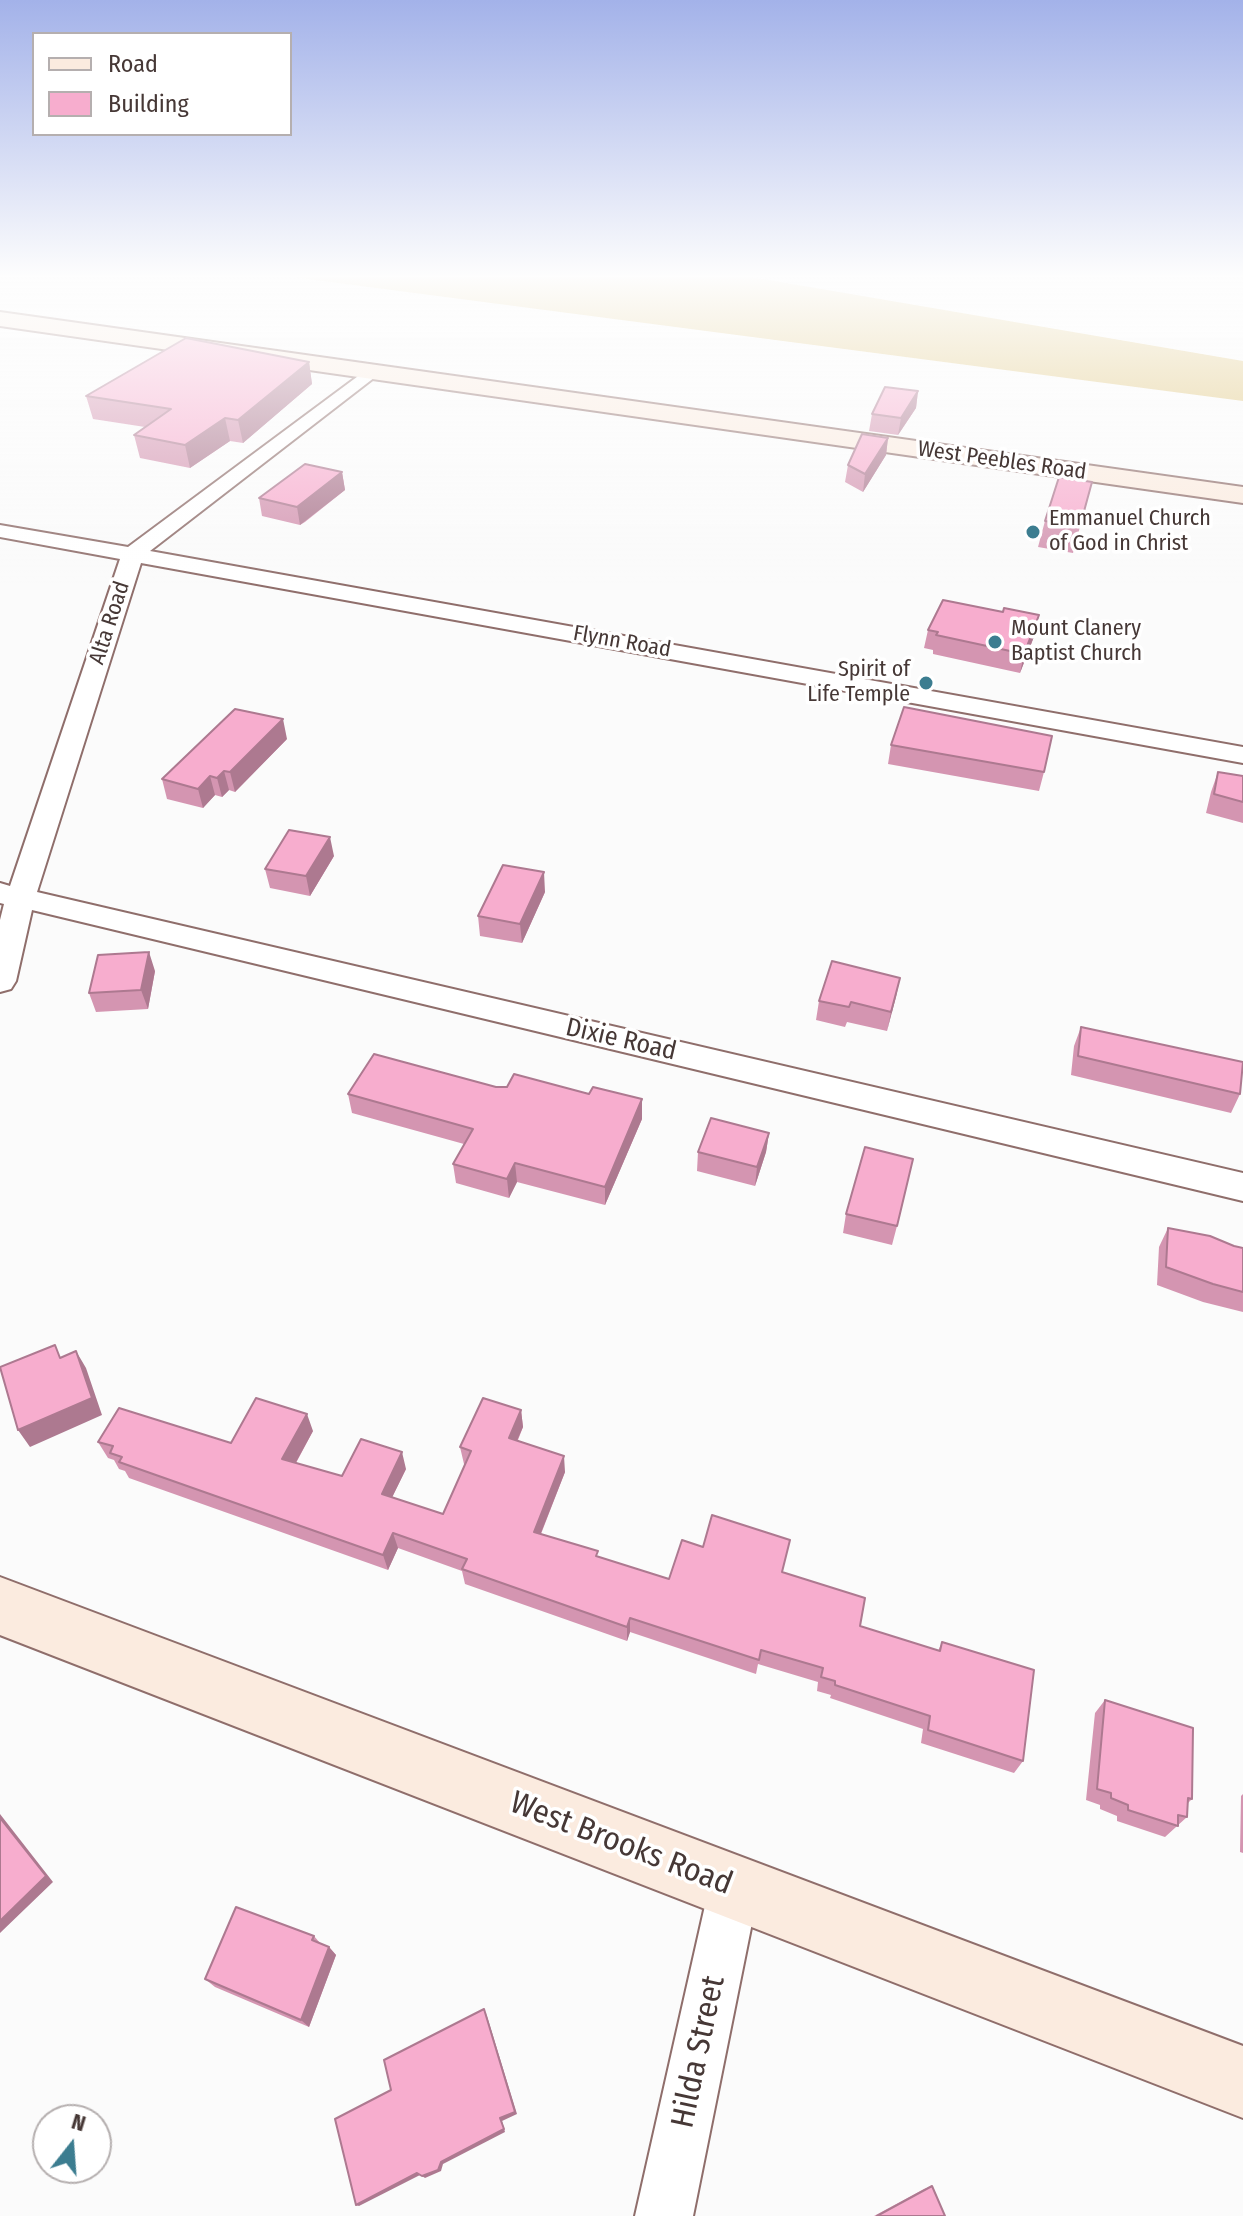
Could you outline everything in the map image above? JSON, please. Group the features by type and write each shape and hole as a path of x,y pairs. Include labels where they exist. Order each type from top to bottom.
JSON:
{"main road":[{"name":"West Peebles Road","path":"445,380 1243,495"},
{"name":"West Brooks Road","path":"0,1606 1243,2082"}],"street":[{"name":"Alta Road","path":"0,981 10,896 133,554 359,380"},
{"name":"Flynn Road","path":"0,531 1243,755"},
{"name":"Dixie Road","path":"10,896 1243,1187"},
{"name":"Hilda Street","path":"664,2216 734,1888"}],"shaded area":[{"path":"1085,380 1243,380 1243,401"}],"building":[{"path":"113,380 286,380 238,420 225,418 185,445 134,435 171,409 86,396"},
{"path":"885,387 918,391 901,418 872,414"},
{"path":"862,434 888,438 865,474 848,465"},
{"path":"305,464 342,472 297,507 259,498"},
{"path":"1059,477 1092,482 1080,526 1045,521"},
{"path":"943,600 1003,612 1004,608 1039,615 1024,654 936,635 938,632 928,630"},
{"path":"904,707 1052,736 1044,772 891,745"},
{"path":"235,709 283,719 230,772 224,771 217,778 210,776 198,789 162,779"},
{"path":"1218,772 1243,776 1243,802 1214,794"},
{"path":"289,830 330,837 306,876 265,869"},
{"path":"503,865 544,872 520,924 478,916"},
{"path":"149,952 141,990 89,993 98,955"},
{"path":"832,961 900,978 891,1012 851,1002 849,1007 819,1001"},
{"path":"1081,1027 1243,1062 1240,1094 1078,1056"},
{"path":"374,1054 496,1087 507,1087 514,1074 589,1094 593,1087 642,1099 605,1187 515,1163 507,1179 453,1164 473,1129 348,1094"},
{"path":"711,1118 769,1133 757,1167 698,1152"},
{"path":"865,1147 913,1159 897,1226 846,1214"},
{"path":"1168,1228 1210,1236 1243,1248 1243,1292 1166,1267"},
{"path":"55,1345 60,1358 76,1351 92,1398 18,1430 0,1367"},
{"path":"256,1398 307,1414 282,1459 342,1476 361,1439 402,1452 382,1494 443,1514 471,1451 460,1447 483,1398 521,1410 509,1438 564,1456 534,1532 598,1551 596,1556 669,1579 682,1540 703,1547 712,1515 790,1540 782,1572 865,1598 860,1626 940,1651 942,1642 1034,1670 1023,1761 928,1730 930,1716 835,1685 835,1681 821,1677 823,1668 761,1650 759,1660 630,1618 627,1627 462,1569 467,1559 393,1533 383,1555 119,1462 122,1457 110,1453 113,1446 98,1442 119,1408 231,1443"},
{"path":"1105,1700 1193,1728 1192,1799 1188,1798 1187,1817 1178,1815 1178,1826 1128,1810 1128,1805 1111,1798 1111,1793 1097,1789"},
{"path":"0,1818 46,1876 0,1921"},
{"path":"236,1907 314,1936 312,1940 329,1947 301,2020 205,1979"},
{"path":"484,2009 515,2112 500,2118 504,2129 441,2162 438,2170 422,2176 417,2173 356,2205 335,2119 391,2090 384,2060"},
{"path":"932,2186 945,2216 877,2216"}],"place":[{"name":"Emmanuel Church of God in Christ","path":"1033,532"},
{"name":"Mount Clanery Baptist Church","path":"995,642"},
{"name":"Spirit of Life Temple","path":"926,683"}]}
